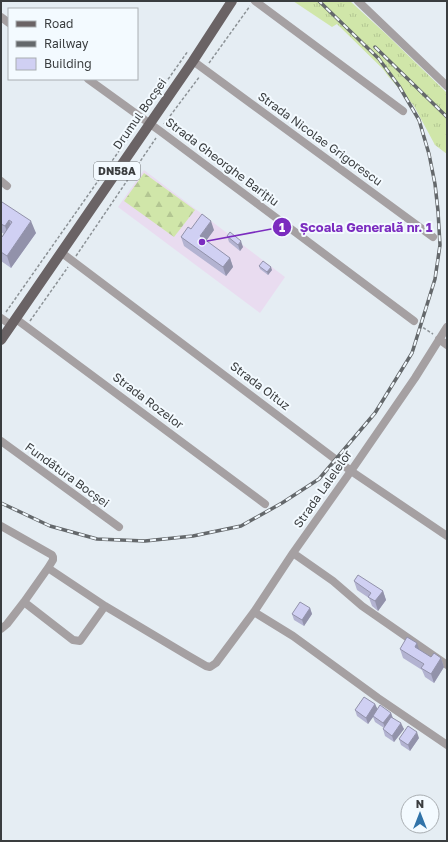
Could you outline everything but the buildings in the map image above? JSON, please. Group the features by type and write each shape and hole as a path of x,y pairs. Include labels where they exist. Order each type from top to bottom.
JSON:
{"main road":[{"name":"Drumul Bocșei","path":"1,340 193,61 232,1"}],"street":[{"path":"358,1 447,86"},
{"path":"253,3 403,111"},
{"name":"Strada Nicolae Grigorescu","path":"193,61 433,237"},
{"name":"Strada Gheorghe Barițiu","path":"89,80 150,123 414,321"},
{"name":"Strada Oituz","path":"62,253 351,471 447,536"},
{"name":"Strada Rozelor","path":"1,318 26,326 265,504"},
{"name":"Strada Lalelelor","path":"105,606 206,666 210,667 216,663 254,612 293,553 351,471 447,327"},
{"path":"439,339 447,345"},
{"name":"Fundătura Bocșei","path":"1,441 119,527"},
{"path":"1,526 52,555 53,558 48,568 24,602 7,624 1,628"},
{"path":"293,553 333,580 362,606 447,665"},
{"path":"24,602 73,640 80,641 105,606 48,568"},
{"path":"254,612 292,636 378,698 447,745"}],"path":[{"path":"208,65 253,3"},
{"path":"144,114 188,51"},
{"path":"163,125 202,74"},
{"path":"11,305 138,124"},
{"path":"26,326 73,261 156,138"},
{"path":"414,321 439,339"}],"shaded area":[{"path":"144,170 285,277 260,313 118,207"}],"green space":[{"path":"293,1 350,1 447,93 447,154 435,145 414,106 383,69 337,24 332,27"},
{"path":"144,173 195,210 174,237 124,201"}],"railway":[{"path":"1,503 50,526 97,539 145,541 193,536 241,526 282,503 319,479 375,413 412,353 435,279 440,245 435,184 429,154 419,120 399,86 379,59 319,1"},
{"path":"375,47 447,117"}],"place":[{"name":"Școala Generală nr. 1","path":"202,242"}]}
